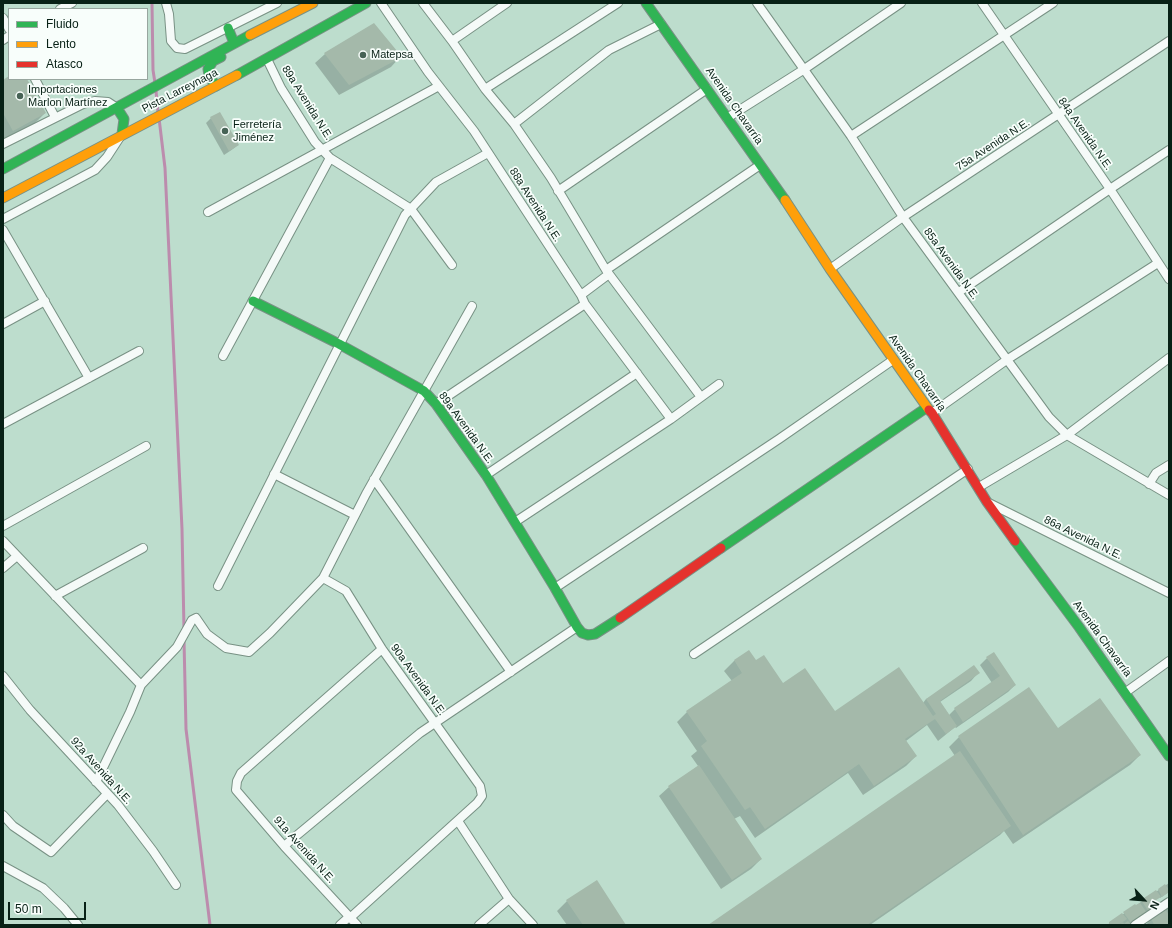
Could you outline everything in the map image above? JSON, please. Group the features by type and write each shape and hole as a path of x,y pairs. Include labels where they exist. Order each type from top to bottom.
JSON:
{"street":[{"path":"62,8 72,3"},
{"path":"166,3 169,14 171,41 178,48 185,49 277,3"},
{"name":"Pista Larreynaga","path":"3,169 234,43 313,3"},
{"name":"Pista Larreynaga","path":"3,198 267,59 366,3"},
{"name":"88a Avenida N.E.","path":"381,3 438,86 474,131 581,295 585,304 671,419"},
{"path":"423,3 452,40 485,89 514,124 558,191 608,272 701,397"},
{"path":"452,40 507,3"},
{"path":"485,89 618,3"},
{"name":"Avenida Chavarría","path":"646,3 785,199 830,269 929,410 988,502 1126,692 1169,756"},
{"name":"85a Avenida N.E.","path":"757,3 851,136 903,217 1049,417 1067,435 1169,496"},
{"path":"727,118 803,70 900,3"},
{"name":"84a Avenida N.E.","path":"982,3 1058,116 1110,189 1169,279"},
{"path":"851,136 1053,3"},
{"path":"3,18 8,27"},
{"path":"216,86 209,76 208,68 213,61 266,32 272,24"},
{"path":"514,124 609,50 661,24"},
{"path":"228,28 234,43"},
{"name":"75a Avenida N.E.","path":"830,269 903,217 1058,116 1169,41"},
{"name":"89a Avenida N.E.","path":"267,59 281,88 315,142 322,150 330,158 411,209"},
{"path":"36,80 55,118"},
{"path":"208,212 438,86"},
{"path":"558,191 707,89"},
{"path":"3,144 82,104 95,101 108,102 121,112 124,119 122,134 107,157 95,170 3,219"},
{"path":"959,292 1169,150"},
{"path":"218,586 339,344 406,216 436,182 488,153"},
{"path":"222,356 330,158"},
{"path":"3,173 17,162"},
{"path":"581,295 608,272 760,165"},
{"path":"411,209 452,265"},
{"path":"3,230 89,378"},
{"path":"284,846 420,734 577,627 582,633 588,635 595,634 637,607 786,502 1158,263"},
{"path":"3,324 45,301"},
{"name":"89a Avenida N.E.","path":"253,301 339,344 424,391 436,404 486,475 577,627"},
{"path":"436,404 585,304"},
{"path":"96,782 130,712 141,685 177,647 192,620 196,618 207,634 226,648 249,652 270,633 323,578 374,479 472,306"},
{"path":"3,424 139,351"},
{"path":"979,487 1067,435 1169,358"},
{"path":"555,588 779,439 893,360"},
{"path":"486,475 637,373"},
{"path":"515,522 671,419 719,384"},
{"path":"3,526 146,446"},
{"path":"1149,484 1156,474 1169,464"},
{"path":"694,654 968,469"},
{"path":"274,474 355,515"},
{"path":"374,479 511,672"},
{"name":"86a Avenida N.E.","path":"988,502 1169,593"},
{"path":"3,541 54,596 141,685"},
{"path":"54,596 143,548"},
{"path":"3,568 17,556"},
{"name":"90a Avenida N.E.","path":"323,578 346,590 382,649 480,786 482,796 477,803 458,821"},
{"name":"91a Avenida N.E.","path":"357,925 284,846 236,790 237,781 241,773 382,649"},
{"path":"1126,692 1169,661"},
{"name":"92a Avenida N.E.","path":"3,676 30,710 118,805 153,851 176,885"},
{"path":"3,815 13,826 51,852 107,794"},
{"path":"340,925 350,916 351,918 458,821 509,899 533,925"},
{"path":"4,869 43,888 64,908 76,924"},
{"path":"479,925 509,899"},
{"path":"1135,925 1169,902"}],"building":[{"name":"Matepsa","path":"374,23 402,57 349,85 324,53"},
{"name":"Importaciones Marlon Martínez","path":"8,77 8,80 28,80 46,113 13,131 3,113 3,80"},
{"name":"Ferretería Jiménez","path":"220,112 239,145 229,151 210,117"},
{"path":"749,650 756,660 764,655 783,683 805,668 835,711 899,667 933,716 936,714 926,699 974,665 980,673 940,701 957,726 946,734 935,719 905,739 917,756 874,786 859,764 765,829 750,807 745,810 701,746 707,741 686,711 742,673 734,660"},
{"path":"994,652 1016,685 963,722 954,708 1000,676 986,657"},
{"path":"1029,687 1058,728 1100,698 1141,755 1023,835 958,736"},
{"path":"960,751 1011,826 867,925 708,925"},
{"path":"699,765 762,859 732,880 668,786"},
{"path":"597,880 626,925 583,925 566,900"},
{"path":"1165,884 1169,892 1162,897 1158,889"},
{"path":"1156,890 1161,897 1153,902 1156,907 1149,912 1141,900"},
{"path":"1140,903 1147,913 1132,924 1123,912 1135,904"},
{"path":"1165,909 1169,915 1169,925 1152,925 1154,924 1151,919"},
{"path":"1122,913 1127,919 1118,925 1109,925 1109,922"},
{"path":"1128,921 1131,925 1119,925 1123,922 1124,924"}],"waterway":[{"path":"152,3 153,70 155,83"},
{"path":"156,91 158,113"},
{"path":"159,118 165,168 182,529 184,630"},
{"path":"184,640 186,729 210,925"}],"traffic: fast":[{"path":"237,75 366,3"},
{"path":"646,3 785,200"},
{"path":"228,28 234,43"},
{"path":"3,169 250,35"},
{"path":"216,86 209,76 208,69 213,61 221,57"},
{"path":"117,108 124,119 122,134"},
{"path":"253,301 339,344 424,391 436,404 486,475 582,633 588,635 595,634 620,618"},
{"path":"721,548 926,408"},
{"path":"1015,541 1079,627 1169,756"}],"traffic: slow":[{"path":"250,35 313,3"},
{"path":"3,198 237,75"},
{"path":"785,200 830,269 929,410"}],"traffic: jam":[{"path":"929,410 987,502 1015,541"},
{"path":"620,618 721,548"}],"place":[{"name":"Matepsa","path":"363,55"},
{"name":"Importaciones Marlon Martínez","path":"20,96"},
{"name":"Ferretería Jiménez","path":"225,131"}]}
